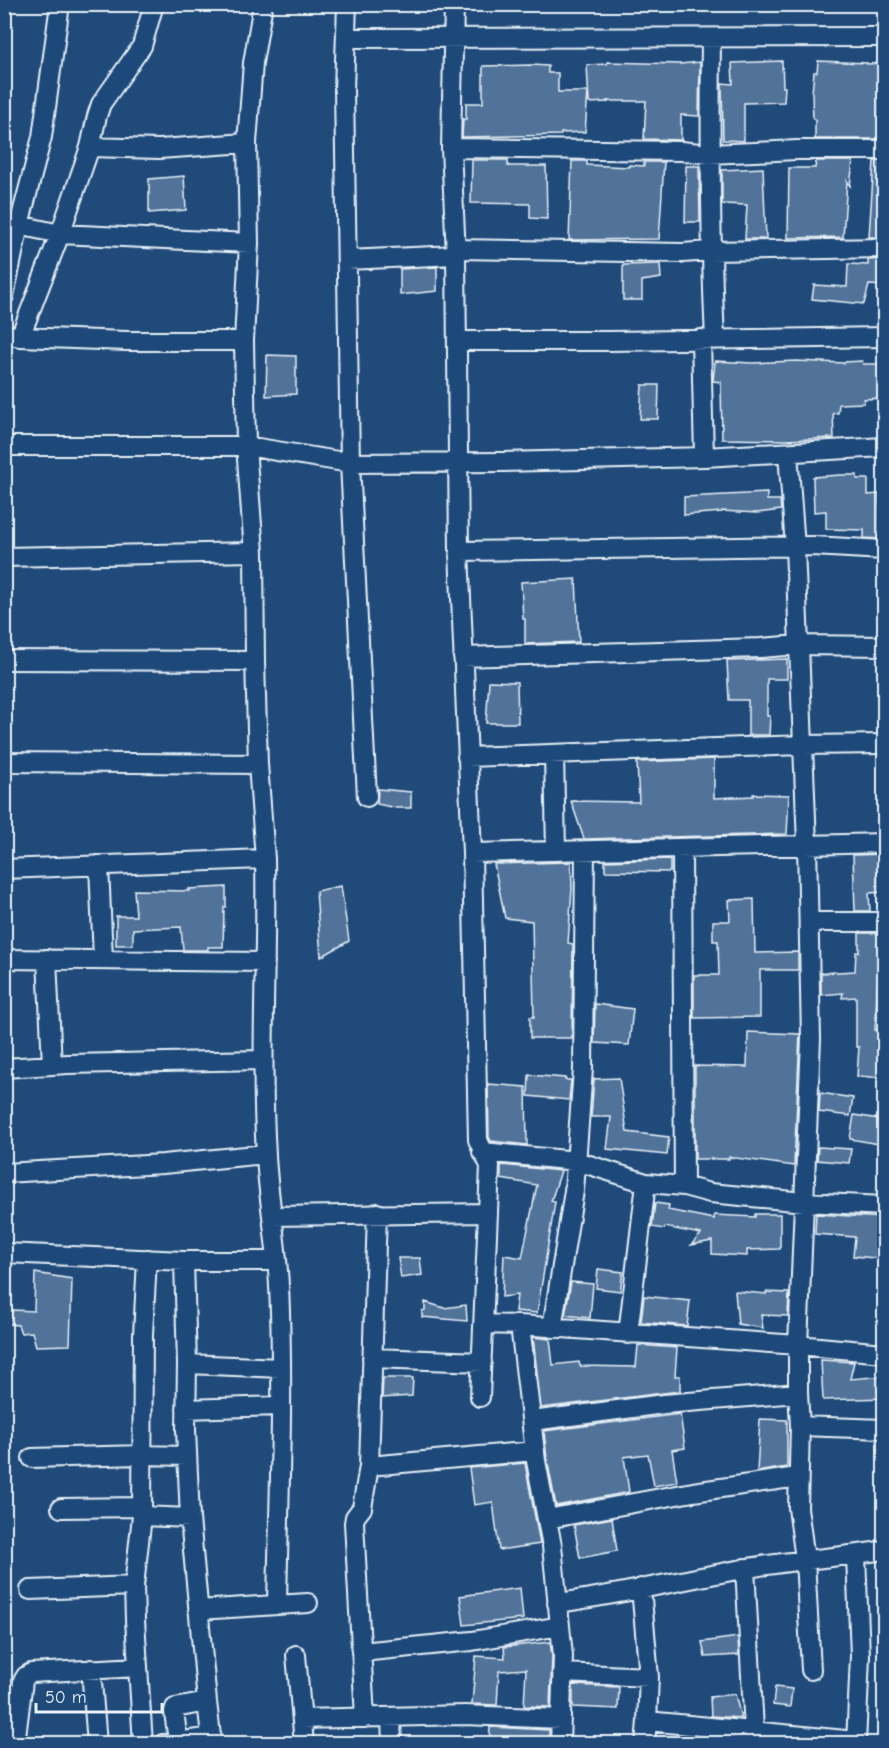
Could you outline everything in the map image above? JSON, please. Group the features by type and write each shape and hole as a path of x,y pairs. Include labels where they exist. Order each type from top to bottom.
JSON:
{"street":[{"path":"4,296 13,232 42,137 60,4"},
{"path":"154,4 142,46 101,104 90,147 60,234 13,336 126,341 244,341"},
{"path":"264,4 253,63 247,143 249,243 244,341 246,446 254,552 258,764 265,859 266,1154 279,1284 277,1604"},
{"path":"347,4 344,89 350,463 367,797"},
{"path":"454,4 451,148 456,252 459,550 472,853 478,1140 490,1166 480,1397"},
{"path":"346,38 885,37"},
{"path":"704,457 710,251 711,38"},
{"path":"90,147 140,150 247,143"},
{"path":"451,148 709,153 885,150"},
{"path":"13,232 249,243"},
{"path":"347,260 456,252 683,253 885,248"},
{"path":"457,341 885,337"},
{"path":"4,446 246,446 350,463 704,457 885,447"},
{"path":"788,453 795,547 809,922 811,1039 798,1345 800,1426 798,1508 805,1560 811,1670"},
{"path":"459,550 795,547 885,550"},
{"path":"4,557 254,552"},
{"path":"463,657 799,645 885,646"},
{"path":"4,660 255,661"},
{"path":"467,757 885,744"},
{"path":"554,754 556,851"},
{"path":"4,762 258,764"},
{"path":"472,853 885,843"},
{"path":"682,849 684,1186"},
{"path":"552,1328 574,1191 584,1069 585,851"},
{"path":"4,869 265,859"},
{"path":"99,866 103,960"},
{"path":"809,922 885,922"},
{"path":"4,959 265,962"},
{"path":"47,959 52,1065"},
{"path":"4,1068 264,1060"},
{"path":"483,1152 577,1161 646,1183 684,1186 710,1193 804,1202 885,1206"},
{"path":"4,1173 163,1164 266,1154"},
{"path":"628,1334 646,1183"},
{"path":"272,1216 488,1213"},
{"path":"365,1718 354,1523 355,1517 362,1508 369,1466 377,1214"},
{"path":"4,1253 184,1261 277,1261"},
{"path":"143,1743 135,1586 142,1511 143,1335 147,1259"},
{"path":"184,1261 190,1518 212,1740 171,1742 175,1708 207,1702"},
{"path":"483,1324 885,1353"},
{"path":"520,1325 535,1451 552,1546 563,1656 560,1743"},
{"path":"372,1358 482,1362"},
{"path":"187,1364 280,1368"},
{"path":"532,1421 664,1404 798,1392"},
{"path":"186,1409 280,1406"},
{"path":"800,1426 885,1430"},
{"path":"369,1466 535,1451"},
{"path":"32,1458 187,1456"},
{"path":"547,1518 693,1492 798,1477"},
{"path":"61,1508 142,1511 190,1518"},
{"path":"557,1603 603,1598 745,1568 885,1550"},
{"path":"647,1721 754,1730 806,1739 856,1742 860,1656 856,1555"},
{"path":"745,1568 754,1730"},
{"path":"30,1590 135,1586"},
{"path":"642,1588 649,1677 645,1743"},
{"path":"198,1610 308,1602"},
{"path":"361,1652 472,1641 560,1626"},
{"path":"296,1655 304,1743"},
{"path":"15,1743 23,1681 31,1672 138,1667"},
{"path":"91,1669 97,1743"},
{"path":"562,1673 649,1677"},
{"path":"302,1719 465,1715 561,1719"},
{"path":"391,1717 392,1743"}],"building":[{"path":"782,61 784,102 744,103 744,141 723,140 722,83 733,84 732,63"},
{"path":"818,61 885,63 885,139 815,139 812,93 814,72 817,72"},
{"path":"607,62 680,64 700,62 699,116 681,115 681,140 644,139 646,101 589,103 587,65 607,64"},
{"path":"483,66 548,66 548,73 558,73 558,92 588,92 585,132 561,133 561,135 462,137 463,119 466,119 466,103 483,103"},
{"path":"472,160 508,160 508,166 546,166 547,219 530,218 530,204 471,203"},
{"path":"572,161 587,161 587,165 629,167 629,165 644,166 644,162 664,162 659,239 569,240"},
{"path":"816,161 853,161 850,186 847,181 843,237 788,238 789,168 815,168"},
{"path":"874,161 885,161 885,237 869,237"},
{"path":"686,166 699,166 700,222 685,222"},
{"path":"763,168 766,239 745,239 747,205 722,204 722,170"},
{"path":"184,176 186,210 149,213 149,179"},
{"path":"885,259 885,286 869,285 864,304 812,299 814,285 847,287 848,264 868,265 868,260"},
{"path":"660,264 661,278 642,281 642,300 623,300 623,265"},
{"path":"437,267 437,291 400,295 400,269"},
{"path":"267,355 296,356 296,394 266,396"},
{"path":"715,361 844,363 862,361 863,364 885,364 885,398 864,399 864,403 839,404 838,413 833,413 834,438 722,439 721,382 713,381"},
{"path":"642,385 659,385 658,419 640,419"},
{"path":"857,475 857,479 868,479 868,495 879,494 881,539 864,538 864,530 826,529 826,511 814,512 813,477"},
{"path":"767,493 767,500 780,500 781,510 757,513 722,511 684,515 684,497"},
{"path":"576,579 579,642 525,644 521,582"},
{"path":"787,659 787,679 767,679 769,735 748,735 748,700 729,700 727,661"},
{"path":"489,681 517,682 518,723 486,723"},
{"path":"714,759 714,798 753,796 753,794 789,795 787,834 584,839 571,801 639,802 637,762"},
{"path":"378,789 411,792 411,808 377,804"},
{"path":"885,854 885,892 869,893 870,911 855,911 853,855"},
{"path":"670,859 670,872 605,871 605,861"},
{"path":"571,862 572,888 568,943 573,944 572,1038 530,1038 530,1017 534,1017 532,921 505,918 494,864"},
{"path":"341,886 349,941 321,957 316,891"},
{"path":"226,887 223,947 208,947 208,950 183,950 181,927 133,929 133,945 116,945 116,916 136,916 134,890 190,891 189,889"},
{"path":"754,899 755,953 798,952 798,970 760,970 760,1017 694,1018 694,975 719,975 718,941 713,941 713,921 730,921 729,900"},
{"path":"859,933 885,933 885,975 878,975 875,1030 885,1030 885,1078 857,1076 859,1047 856,1047 856,997 842,998 843,993 821,995 821,973 855,971 856,952 859,952"},
{"path":"595,1004 633,1009 629,1045 594,1043"},
{"path":"748,1032 800,1034 794,1166 729,1157 729,1159 695,1159 695,1066 747,1067"},
{"path":"529,1075 571,1080 569,1100 528,1096"},
{"path":"619,1078 627,1132 669,1137 667,1155 607,1149 611,1117 591,1117 594,1079"},
{"path":"488,1084 526,1087 527,1145 491,1141"},
{"path":"820,1093 853,1098 850,1116 819,1112"},
{"path":"854,1115 885,1120 885,1145 850,1139"},
{"path":"818,1147 851,1149 849,1163 817,1160"},
{"path":"501,1165 561,1171 551,1201 555,1202 537,1313 515,1311 517,1295 502,1297 504,1255 522,1258 537,1185 501,1179"},
{"path":"655,1203 669,1205 668,1210 714,1219 714,1215 755,1217 755,1214 780,1214 780,1249 747,1250 747,1256 712,1254 712,1241 691,1245 701,1234 665,1227 664,1229 652,1227"},
{"path":"816,1214 885,1218 885,1259 853,1256 855,1237 815,1234"},
{"path":"398,1258 420,1258 422,1275 401,1278"},
{"path":"598,1269 623,1272 620,1291 596,1288"},
{"path":"35,1273 72,1279 70,1345 36,1346 32,1332 21,1333 18,1325 8,1324 12,1310 34,1311"},
{"path":"571,1282 593,1284 590,1318 565,1315"},
{"path":"735,1291 766,1294 766,1292 789,1293 788,1316 761,1315 763,1328 738,1324"},
{"path":"644,1296 690,1301 687,1326 641,1322"},
{"path":"425,1302 444,1308 466,1305 467,1321 422,1317"},
{"path":"533,1337 550,1339 553,1365 579,1362 580,1366 636,1367 638,1345 677,1348 675,1376 680,1376 680,1391 541,1408"},
{"path":"821,1360 854,1362 850,1379 885,1376 885,1398 823,1400"},
{"path":"383,1378 413,1378 412,1396 382,1398"},
{"path":"680,1414 685,1448 672,1450 677,1482 654,1486 648,1454 624,1457 629,1492 556,1506 544,1431"},
{"path":"760,1419 787,1420 787,1467 757,1472"},
{"path":"525,1463 540,1544 499,1550 493,1502 474,1505 469,1468"},
{"path":"612,1518 617,1551 580,1558 574,1525"},
{"path":"520,1588 523,1619 464,1625 460,1596"},
{"path":"738,1637 739,1655 705,1657 702,1642"},
{"path":"550,1642 552,1656 550,1707 524,1706 526,1669 499,1671 497,1705 472,1704 476,1656 505,1658 504,1647"},
{"path":"573,1685 619,1687 618,1709 573,1707"},
{"path":"775,1687 792,1689 790,1707 773,1705"},
{"path":"735,1694 741,1718 711,1716 710,1697"},
{"path":"490,1727 549,1730 549,1743 489,1743"}]}
